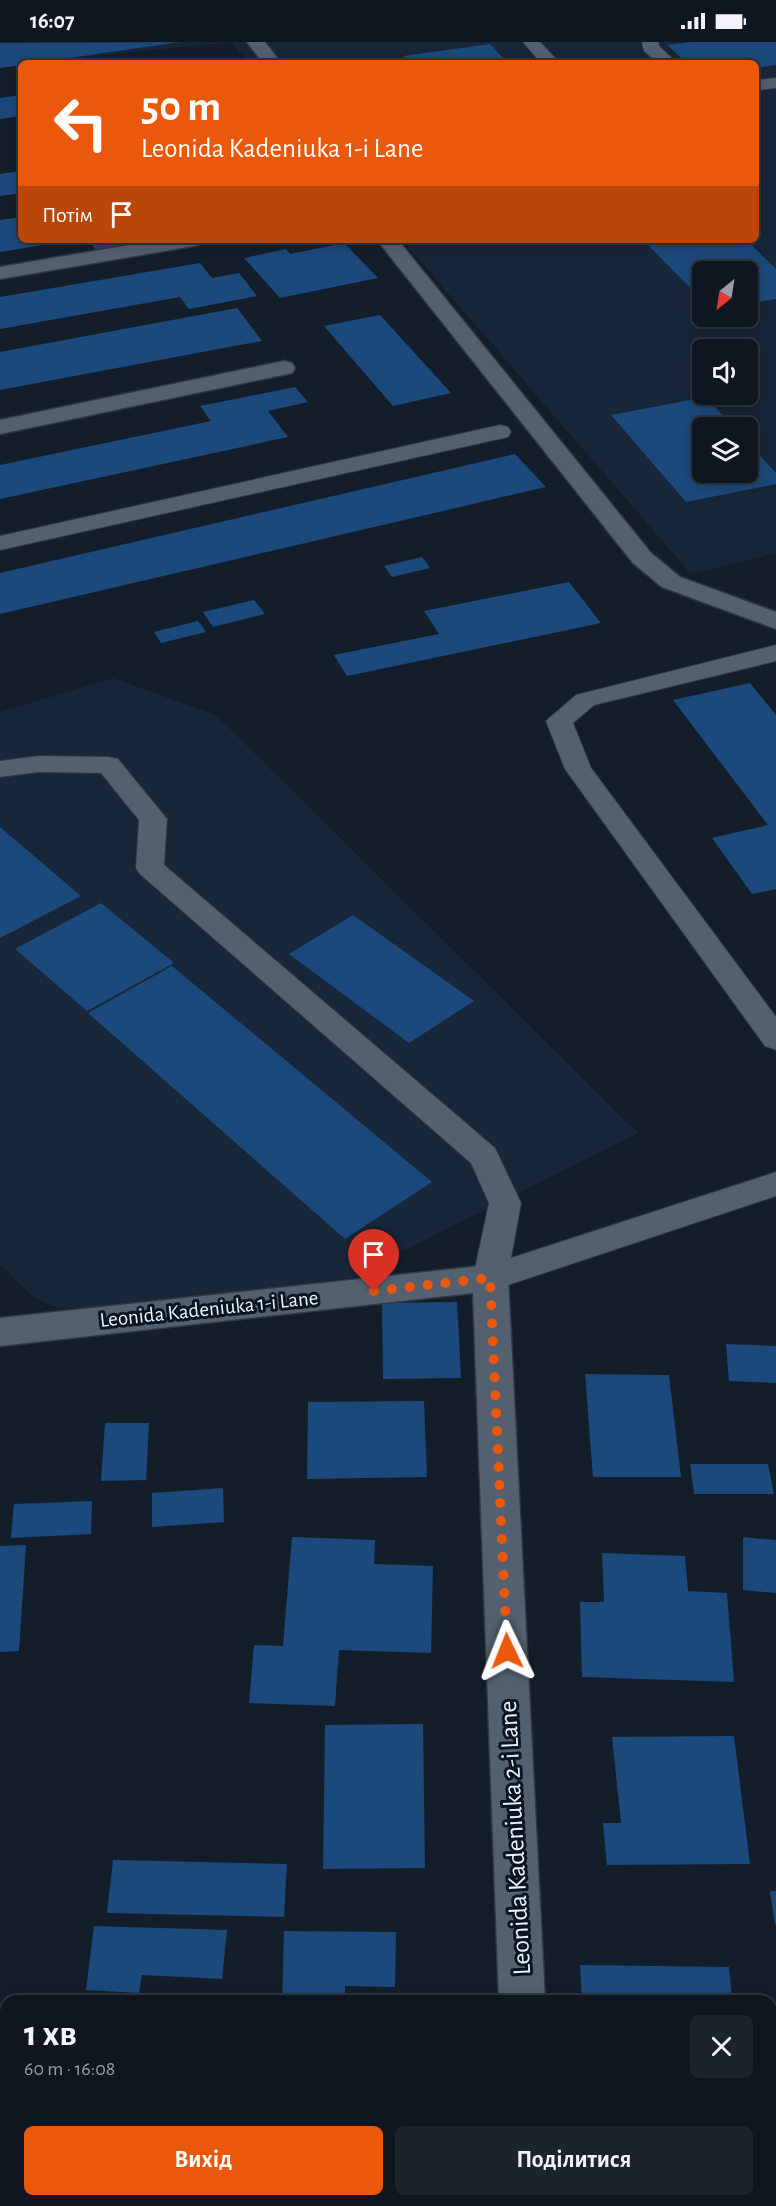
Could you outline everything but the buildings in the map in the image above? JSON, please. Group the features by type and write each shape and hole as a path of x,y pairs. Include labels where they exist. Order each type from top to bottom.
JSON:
{"street":[{"path":"256,42 270,60"},
{"path":"0,273 176,243"},
{"path":"389,243 642,558 671,582 776,621"},
{"path":"0,427 284,368"},
{"name":"Leonida Kadeniuka 1-i Lane","path":"0,1332 490,1278"},
{"name":"Leonida Kadeniuka 2-i Lane","path":"490,1278 522,1995"}],"lane":[{"path":"531,42 547,60"},
{"path":"650,42 650,47 665,60"},
{"path":"759,86 776,83"},
{"path":"0,543 500,432"},
{"path":"776,653 585,700 559,721 578,769 776,1039"},
{"path":"0,769 39,764 109,765 153,819 150,868 484,1156 504,1203 490,1278 776,1184"}],"shaded area":[{"path":"0,42 231,42 58,60 18,60 18,64 0,66"},
{"path":"231,42 776,42 776,553 691,574 405,243 759,243 759,60 246,60"},
{"path":"113,678 216,715 638,1133 350,1278 86,1309 53,1306 32,1296 0,1265 0,712"}],"route":[{"path":"374,1291 490,1278 507,1651"}]}
